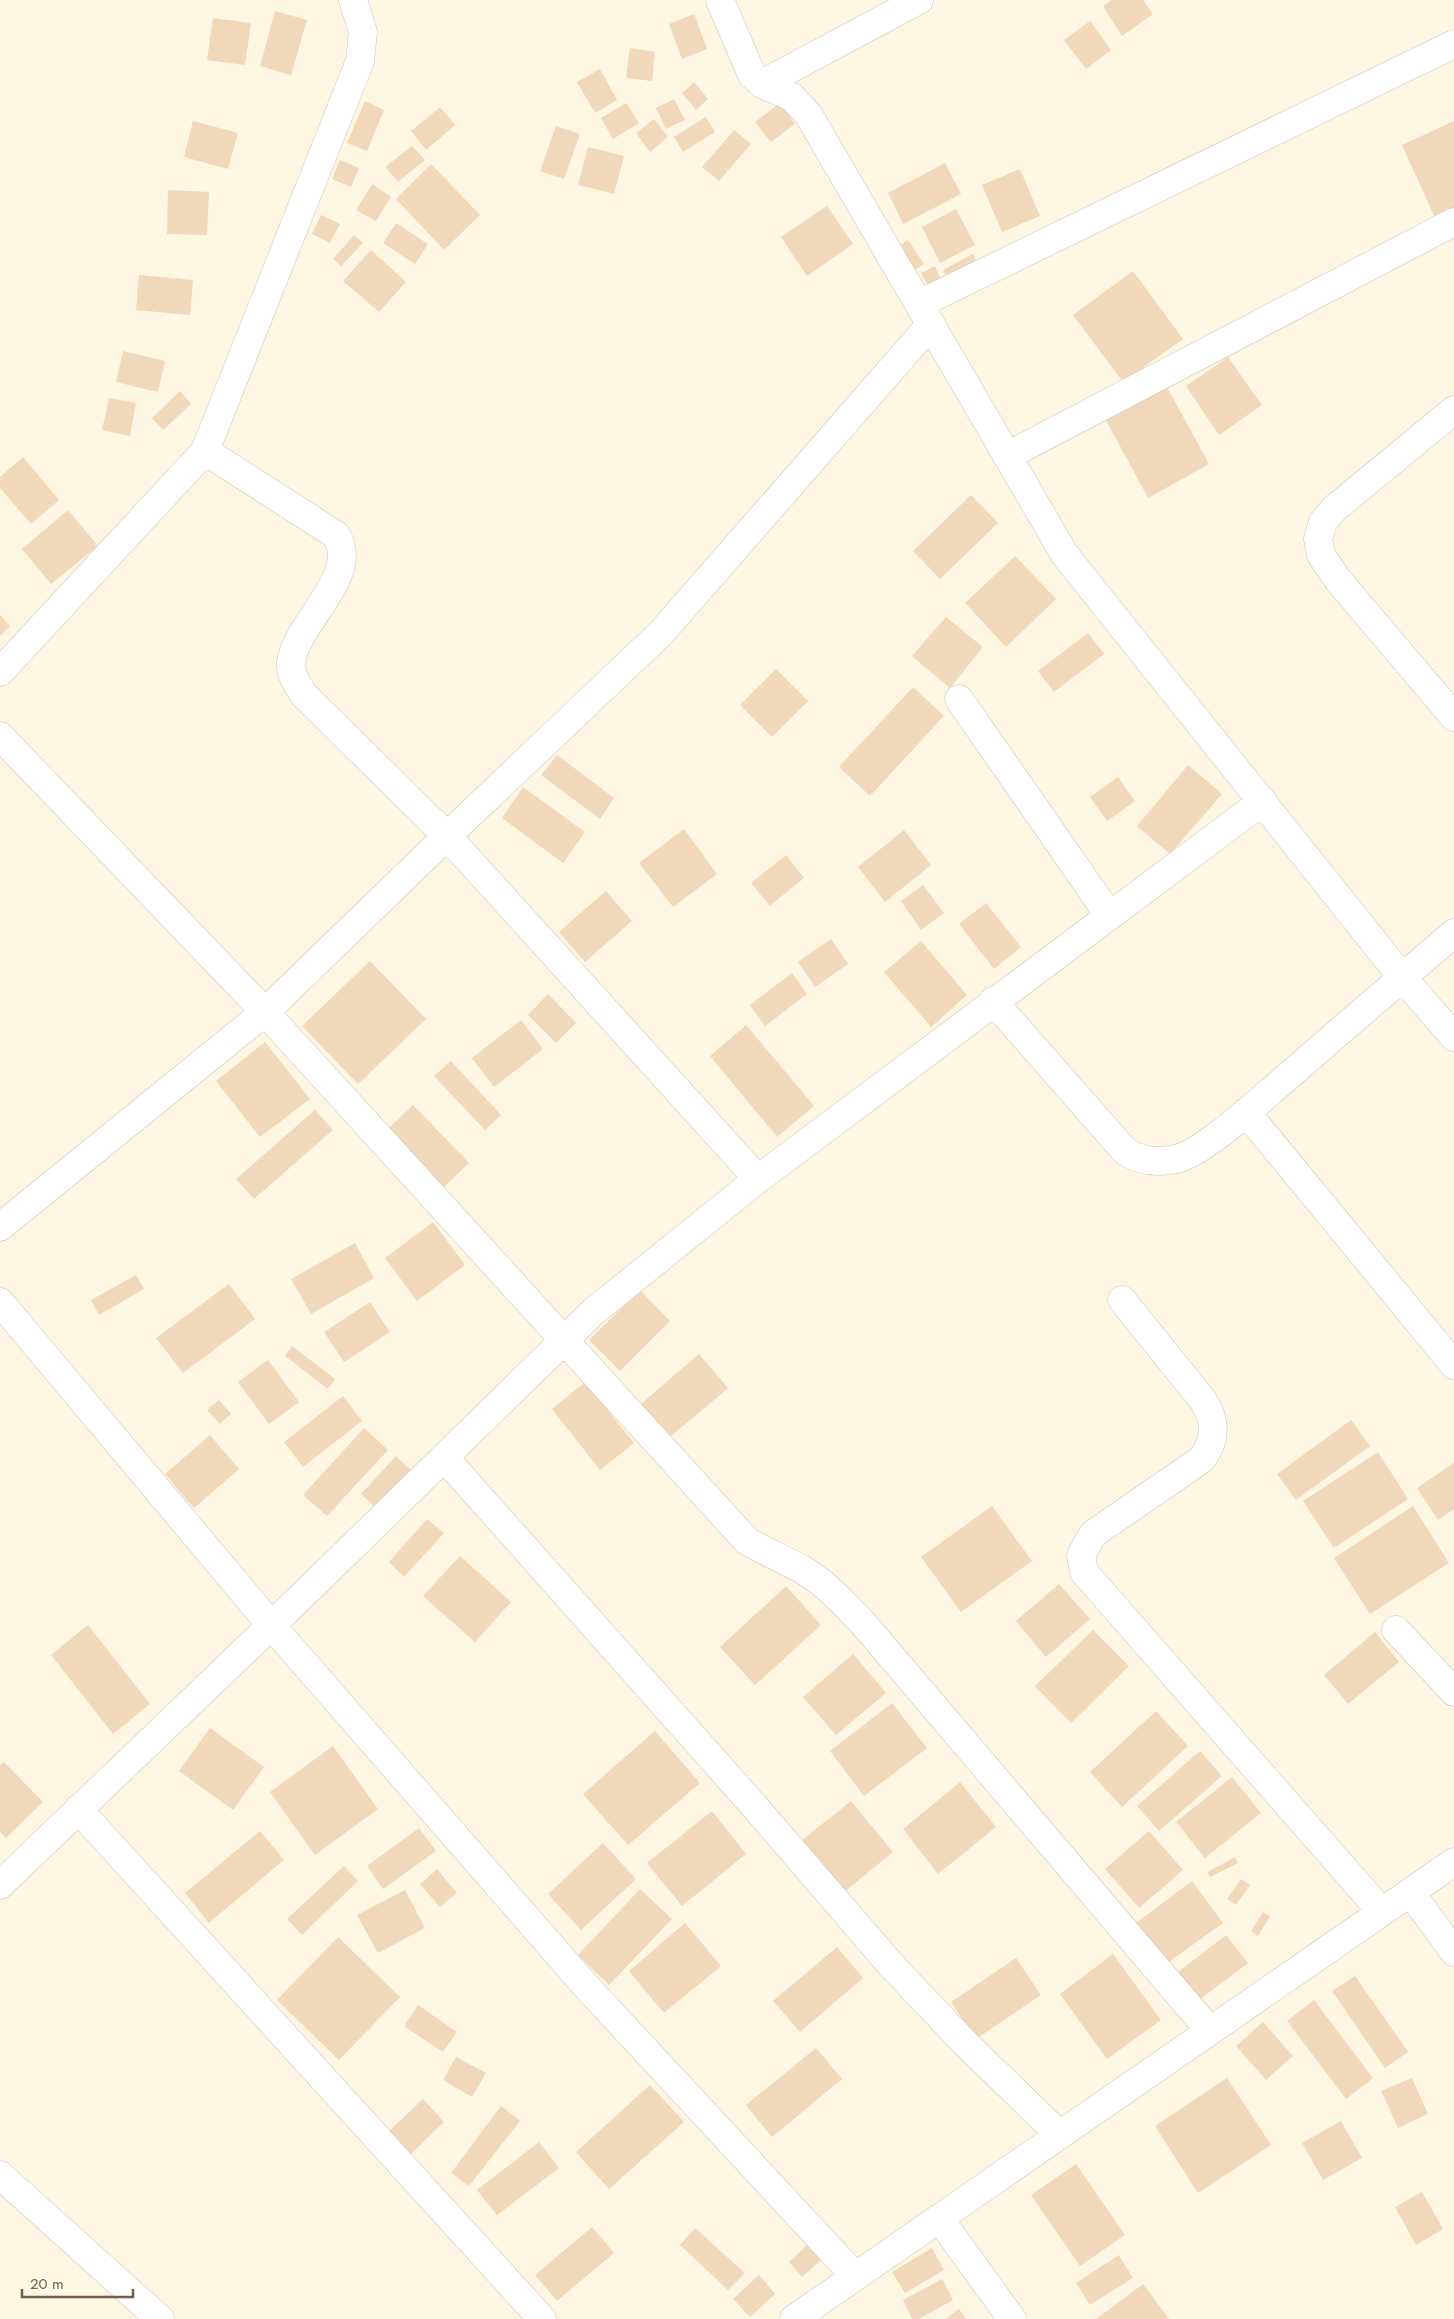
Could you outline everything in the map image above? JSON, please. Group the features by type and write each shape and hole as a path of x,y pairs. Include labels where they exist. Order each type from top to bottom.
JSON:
{"street":[{"path":"0,672 205,451 219,420 360,61 362,32 353,0"},
{"path":"720,0 752,75 762,84 792,97 808,114 1065,555 1264,800 1402,977 1454,1037"},
{"path":"762,84 919,0"},
{"path":"0,1227 265,1012 446,836 661,633 925,314 1454,44"},
{"path":"1008,456 1454,222"},
{"path":"1454,410 1334,509 1323,522 1318,539 1320,554 1338,580 1454,717"},
{"path":"205,451 336,535 342,545 343,559 338,574 298,646 291,663 293,678 304,695 446,836 758,1179"},
{"path":"959,699 1109,915"},
{"path":"0,736 265,1012 748,1541 774,1557 804,1570 830,1590 862,1622 1210,2032"},
{"path":"0,1884 271,1625 594,1311 758,1179 1264,800"},
{"path":"993,1002 1126,1150 1136,1158 1155,1161 1177,1159 1196,1151 1246,1112 1454,932"},
{"path":"1246,1112 1454,1365"},
{"path":"1122,1300 1210,1410 1214,1429 1212,1442 1202,1459 1093,1534 1081,1555 1084,1572 1382,1912"},
{"path":"0,1302 271,1625 585,1985 855,2276"},
{"path":"444,1458 756,1808 892,1966 966,2044 1060,2135"},
{"path":"1396,1630 1454,1692"},
{"path":"78,1810 542,2319"},
{"path":"794,2319 1454,1862"},
{"path":"1411,1892 1454,1952"},
{"path":"0,2176 156,2318"},
{"path":"939,2218 1012,2319"}],"building":[{"path":"1112,0 1143,0 1153,14 1122,36 1103,6"},
{"path":"275,11 307,20 291,75 260,66"},
{"path":"694,14 707,49 682,59 669,24"},
{"path":"213,18 251,23 245,65 207,60"},
{"path":"1090,21 1111,50 1086,69 1064,40"},
{"path":"630,48 655,52 652,81 626,78"},
{"path":"600,69 617,100 595,113 577,82"},
{"path":"694,82 708,99 696,110 682,93"},
{"path":"674,99 685,120 666,129 656,108"},
{"path":"365,101 384,110 367,151 347,143"},
{"path":"626,103 639,123 613,139 601,118"},
{"path":"780,103 795,124 771,142 755,122"},
{"path":"440,107 455,125 426,150 411,131"},
{"path":"706,117 715,132 683,152 674,137"},
{"path":"654,119 668,137 650,152 636,133"},
{"path":"193,121 238,133 228,169 184,157"},
{"path":"1454,121 1454,210 1435,218 1402,145"},
{"path":"556,126 580,134 564,179 540,171"},
{"path":"734,130 751,144 719,181 702,167"},
{"path":"412,146 425,160 398,182 385,167"},
{"path":"588,147 624,156 614,194 578,185"},
{"path":"340,160 359,168 351,187 332,179"},
{"path":"945,163 961,194 903,224 888,193"},
{"path":"431,164 480,215 444,250 396,199"},
{"path":"1020,169 1040,216 1002,232 982,185"},
{"path":"372,184 391,197 376,221 356,210"},
{"path":"168,190 209,192 207,235 167,234"},
{"path":"827,206 853,244 807,276 781,237"},
{"path":"956,209 975,245 940,263 922,227"},
{"path":"321,215 340,224 330,243 312,234"},
{"path":"396,223 428,244 415,264 383,243"},
{"path":"354,235 363,243 341,266 333,259"},
{"path":"908,240 924,264 908,274 893,251"},
{"path":"371,250 406,282 379,312 343,281"},
{"path":"973,254 980,268 950,284 943,270"},
{"path":"935,266 941,280 928,286 921,273"},
{"path":"1133,271 1183,339 1123,382 1073,315"},
{"path":"139,275 193,280 190,315 136,310"},
{"path":"123,351 165,361 158,392 116,382"},
{"path":"1228,357 1262,405 1219,435 1186,386"},
{"path":"1167,387 1209,464 1148,498 1106,420"},
{"path":"180,391 191,404 163,430 152,418"},
{"path":"109,398 136,403 130,436 102,430"},
{"path":"23,457 59,500 31,524 0,488 0,477"},
{"path":"971,495 998,523 940,579 913,551"},
{"path":"68,510 98,546 51,584 22,549"},
{"path":"1015,556 1056,599 1006,647 965,603"},
{"path":"0,615 10,626 0,636"},
{"path":"946,617 983,647 950,688 912,656"},
{"path":"1088,633 1104,654 1054,692 1038,671"},
{"path":"776,669 808,701 772,737 740,705"},
{"path":"913,687 944,716 870,796 839,767"},
{"path":"557,755 614,798 600,819 541,775"},
{"path":"1188,765 1222,794 1170,854 1137,826"},
{"path":"1118,777 1135,801 1107,821 1090,797"},
{"path":"523,787 585,832 563,863 502,818"},
{"path":"684,829 717,874 673,907 639,863"},
{"path":"904,830 931,865 885,902 858,867"},
{"path":"786,855 804,878 770,906 751,883"},
{"path":"923,885 944,913 921,930 901,901"},
{"path":"606,891 632,921 585,962 559,932"},
{"path":"986,903 1021,947 994,969 959,924"},
{"path":"831,939 848,964 815,987 798,962"},
{"path":"921,941 967,995 931,1027 884,972"},
{"path":"370,961 426,1019 358,1084 302,1026"},
{"path":"792,973 807,994 765,1026 750,1005"},
{"path":"548,994 576,1023 556,1043 528,1015"},
{"path":"521,1020 543,1049 494,1087 472,1058"},
{"path":"746,1025 814,1106 777,1137 710,1056"},
{"path":"265,1042 310,1099 260,1137 216,1081"},
{"path":"451,1061 501,1115 485,1130 434,1076"},
{"path":"413,1105 469,1163 443,1188 387,1130"},
{"path":"315,1110 333,1130 254,1199 236,1179"},
{"path":"433,1222 465,1265 417,1301 385,1258"},
{"path":"355,1243 374,1278 311,1314 291,1279"},
{"path":"136,1275 144,1289 99,1315 91,1300"},
{"path":"229,1284 255,1319 183,1373 156,1338"},
{"path":"640,1290 670,1321 620,1371 589,1340"},
{"path":"370,1302 390,1332 344,1362 324,1332"},
{"path":"292,1346 335,1379 328,1389 285,1356"},
{"path":"699,1354 728,1388 670,1437 641,1404"},
{"path":"268,1360 299,1402 269,1424 238,1382"},
{"path":"585,1382 634,1443 600,1470 552,1409"},
{"path":"343,1396 362,1421 303,1467 284,1442"},
{"path":"219,1400 231,1414 220,1424 207,1410"},
{"path":"1351,1420 1370,1446 1296,1500 1277,1474"},
{"path":"364,1428 388,1450 327,1516 303,1495"},
{"path":"210,1435 239,1469 194,1508 165,1474"},
{"path":"1378,1452 1408,1499 1334,1548 1303,1501"},
{"path":"396,1456 411,1470 376,1508 361,1494"},
{"path":"1454,1463 1454,1509 1438,1520 1417,1488"},
{"path":"992,1506 1032,1561 961,1612 921,1557"},
{"path":"1413,1506 1449,1563 1370,1614 1334,1558"},
{"path":"427,1519 444,1533 404,1577 389,1562"},
{"path":"460,1556 511,1602 475,1642 423,1596"},
{"path":"1059,1584 1090,1619 1046,1657 1016,1621"},
{"path":"786,1586 821,1625 755,1685 720,1647"},
{"path":"88,1625 150,1704 113,1734 51,1655"},
{"path":"1093,1630 1129,1666 1071,1723 1035,1686"},
{"path":"1375,1632 1399,1662 1348,1704 1324,1675"},
{"path":"853,1654 886,1693 836,1735 803,1697"},
{"path":"892,1703 927,1748 864,1796 830,1751"},
{"path":"1156,1711 1188,1746 1122,1807 1090,1772"},
{"path":"210,1728 264,1767 233,1810 179,1771"},
{"path":"655,1731 700,1783 628,1845 583,1794"},
{"path":"333,1746 378,1809 315,1855 270,1792"},
{"path":"1200,1751 1222,1776 1159,1831 1137,1806"},
{"path":"4,1762 43,1802 6,1838 0,1832 0,1765"},
{"path":"1232,1777 1261,1813 1205,1858 1176,1822"},
{"path":"960,1782 996,1827 938,1874 903,1829"},
{"path":"851,1801 893,1852 843,1893 801,1841"},
{"path":"712,1811 746,1854 682,1906 647,1863"},
{"path":"419,1828 436,1851 383,1889 367,1866"},
{"path":"260,1831 284,1860 209,1923 185,1893"},
{"path":"1149,1831 1183,1870 1139,1908 1105,1869"},
{"path":"603,1843 636,1879 581,1930 548,1894"},
{"path":"1235,1857 1238,1863 1210,1877 1207,1872"},
{"path":"344,1866 358,1881 302,1935 287,1919"},
{"path":"437,1869 457,1893 440,1907 420,1884"},
{"path":"1241,1879 1250,1885 1236,1905 1227,1899"},
{"path":"1192,1881 1223,1923 1162,1967 1132,1926"},
{"path":"640,1889 672,1919 609,1985 578,1955"},
{"path":"405,1890 425,1928 378,1953 357,1915"},
{"path":"1263,1912 1270,1916 1258,1936 1251,1931"},
{"path":"685,1923 721,1966 664,2013 629,1971"},
{"path":"1226,1935 1248,1963 1199,2000 1178,1972"},
{"path":"338,1937 400,1997 339,2060 277,2000"},
{"path":"837,1947 863,1978 800,2032 773,2001"},
{"path":"1113,1954 1161,2020 1107,2059 1060,1994"},
{"path":"1016,1958 1041,1995 976,2039 951,2002"},
{"path":"1355,1976 1408,2052 1385,2068 1332,1991"},
{"path":"1314,2000 1373,2078 1346,2099 1287,2021"},
{"path":"418,2005 457,2032 443,2052 404,2026"},
{"path":"1263,2022 1293,2056 1266,2080 1236,2046"},
{"path":"816,2048 842,2079 772,2137 746,2105"},
{"path":"456,2057 486,2073 472,2097 443,2080"},
{"path":"1227,2078 1271,2145 1198,2193 1155,2126"},
{"path":"1412,2078 1428,2114 1398,2128 1381,2091"},
{"path":"650,2085 684,2122 609,2189 576,2152"},
{"path":"423,2099 444,2122 409,2156 387,2133"},
{"path":"501,2106 520,2121 469,2186 451,2173"},
{"path":"1341,2121 1362,2158 1323,2180 1302,2143"},
{"path":"539,2142 559,2168 497,2215 477,2190"},
{"path":"1076,2164 1125,2235 1080,2266 1031,2195"},
{"path":"1422,2192 1443,2229 1416,2245 1395,2207"},
{"path":"592,2227 614,2253 557,2301 535,2275"},
{"path":"695,2228 745,2273 728,2290 680,2245"},
{"path":"807,2245 821,2260 802,2277 789,2262"},
{"path":"932,2248 944,2270 905,2293 892,2272"},
{"path":"1119,2255 1133,2278 1090,2305 1076,2283"},
{"path":"759,2275 775,2294 750,2317 733,2299"},
{"path":"942,2279 953,2300 919,2319 912,2319 903,2300"},
{"path":"1143,2284 1169,2319 1096,2319"},
{"path":"959,2309 966,2319 946,2319"}]}
